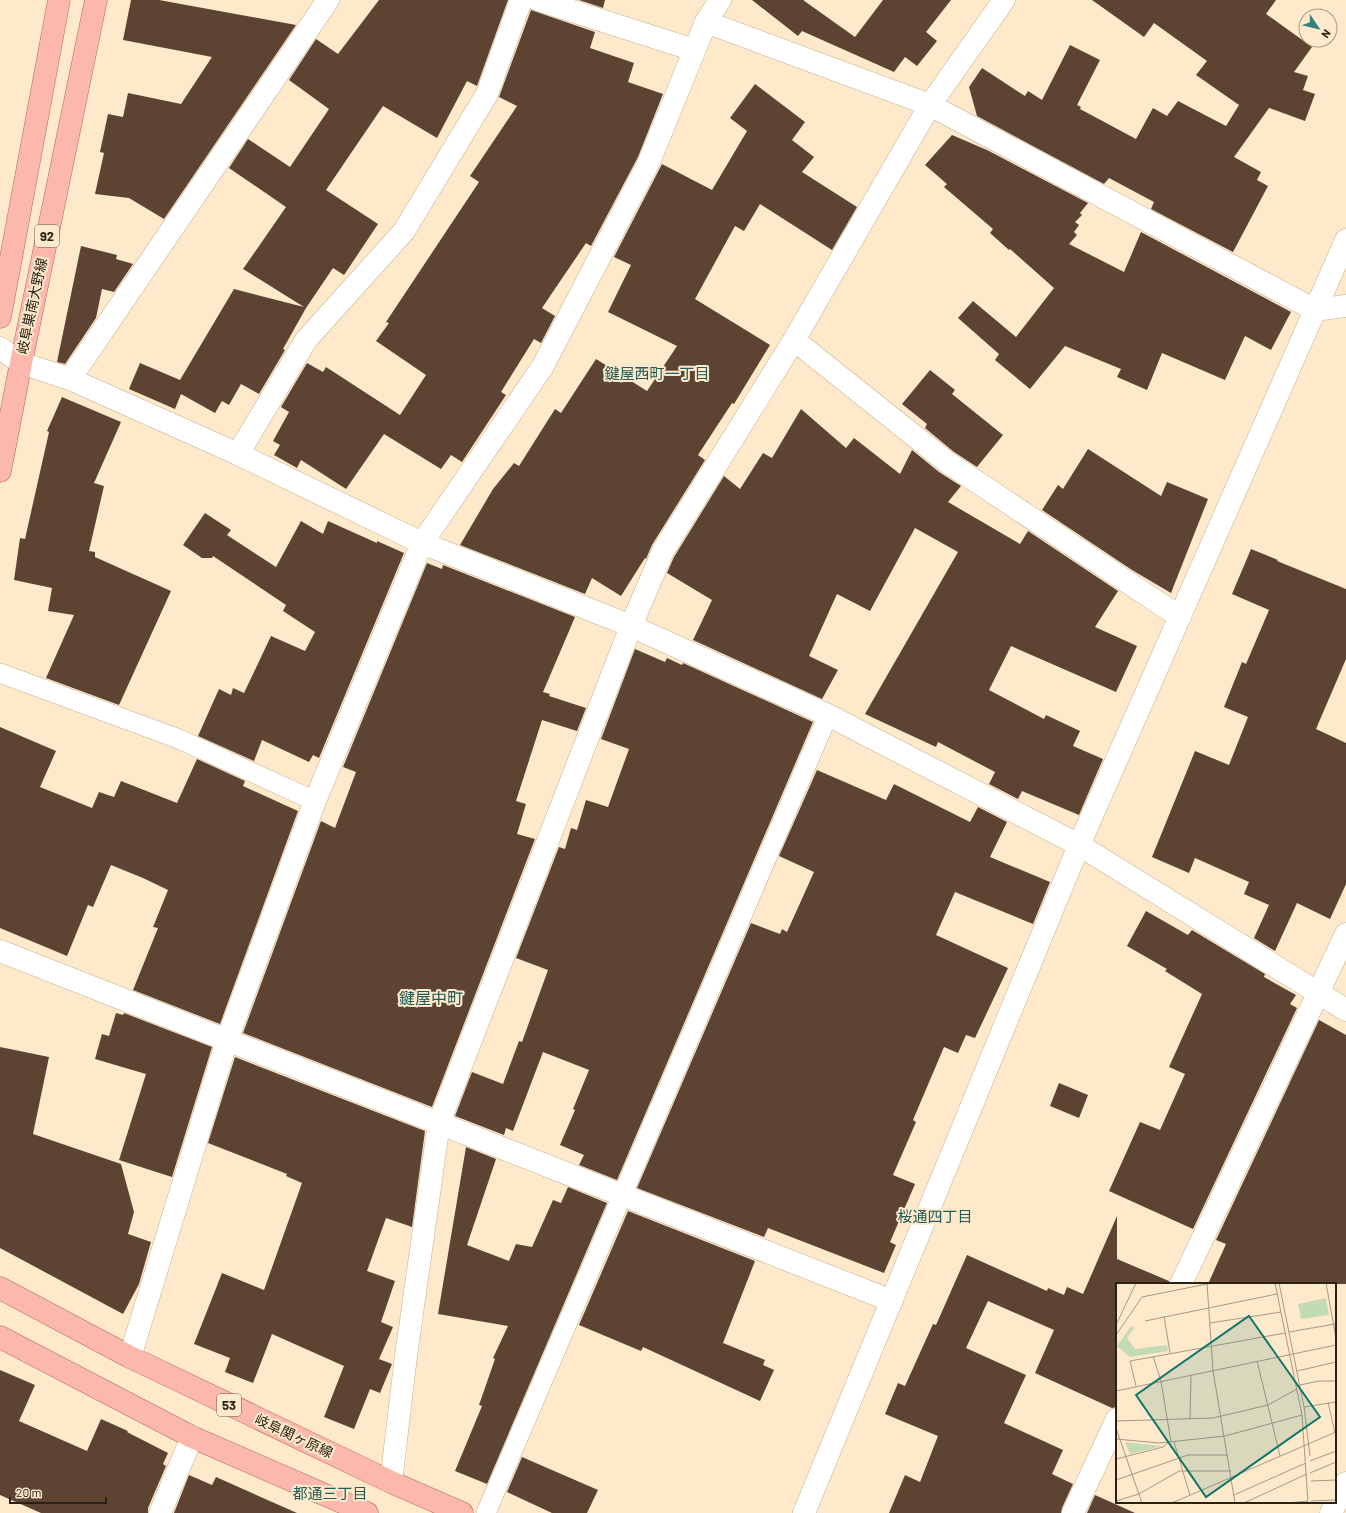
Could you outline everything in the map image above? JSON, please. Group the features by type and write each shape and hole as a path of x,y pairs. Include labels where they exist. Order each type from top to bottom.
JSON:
{"main road":[{"name":"岐阜巣南大野線","path":"0,317 59,0"},
{"name":"岐阜巣南大野線","path":"0,471 96,0"},
{"name":"岐阜関ヶ原線","path":"0,1288 130,1358 392,1482 462,1513"},
{"path":"0,1336 192,1437 367,1513"}],"street":[{"path":"70,379 328,0"},
{"path":"238,454 306,340 404,231 487,94 521,0"},
{"path":"538,0 694,50"},
{"path":"392,1482 406,1356 439,1123 631,626 663,550 794,340 930,105 1004,0"},
{"path":"130,1358 227,1040 315,801 422,543 543,366 649,162 694,50 714,7 930,105 1315,310 1346,306"},
{"path":"804,1513 1079,845 1346,240"},
{"path":"794,340 947,462 1180,618"},
{"path":"0,348 21,362 70,379 238,454 422,543 631,626 828,715 1079,845 1346,1010"},
{"path":"1181,1283 1346,934"},
{"path":"0,951 892,1301"},
{"path":"1073,1513 1116,1421"},
{"path":"160,1513 192,1437"},
{"path":"1331,1513 1346,1483"}],"lane":[{"path":"0,673 179,740 315,801"},
{"path":"486,1513 828,715"}],"building":[{"path":"131,0 159,0 296,25 164,219 129,198 95,194 104,153 100,152 108,114 123,117 128,93 181,104 212,57 123,40"},
{"path":"379,0 508,0 477,86 467,81 437,138 383,106 326,190 378,224 344,275 333,268 306,308 283,349 285,350 259,394 241,384 229,405 222,401 215,413 181,394 175,409 129,389 140,363 180,380 234,289 304,307 243,269 286,207 229,168 248,139 290,167 329,109 289,80 316,39 338,54"},
{"path":"579,0 605,0 603,8"},
{"path":"752,0 803,0 855,37 883,0 951,0 926,32 937,41 917,66 905,57 894,72 802,31 798,36"},
{"path":"1092,0 1276,0 1266,14 1298,37 1298,48 1311,48 1294,72 1308,76 1303,90 1315,94 1305,121 1269,108 1234,157 1261,172 1257,180 1268,186 1233,252 1151,209 1154,202 1109,178 1104,184 977,116 969,87 982,68 1025,96 1028,91 1042,100 1070,45 1100,60 1077,105 1081,107 1080,109 1136,139 1153,108 1167,116 1178,101 1226,126 1239,105 1196,75 1207,61 1154,23 1144,37"},
{"path":"531,10 595,32 590,48 634,63 628,82 663,94 638,157 591,246 586,243 542,308 555,316 541,343 534,339 501,392 506,395 462,462 451,455 441,469 384,434 346,489 301,460 297,468 274,455 280,445 273,441 289,412 281,407 307,363 323,372 326,367 400,415 426,375 376,341 389,323 386,322 479,182 470,176 517,106 499,97"},
{"path":"755,84 805,122 792,140 814,157 802,172 857,207 832,250 760,204 744,231 735,226 695,299 770,345 734,404 732,403 698,455 705,460 652,545 646,559 645,558 621,596 592,578 585,594 460,545 493,489 514,463 519,466 555,409 561,413 596,359 647,391 677,346 608,312 631,265 614,257 662,164 712,190 747,131 730,118"},
{"path":"952,135 987,150 1088,203 1080,213 1082,215 1075,222 1079,225 1074,232 1077,235 1069,244 1124,272 1141,232 1291,312 1271,350 1245,336 1225,380 1162,353 1147,390 1117,377 1121,369 1065,346 1030,389 995,360 999,354 958,318 973,301 1016,337 1054,288 990,233 993,229 944,187 947,184 925,165"},
{"path":"81,246 117,255 116,259 133,264 114,292 102,289 96,318 65,364 57,362"},
{"path":"930,370 955,390 952,394 1003,435 977,467 954,452 925,428 927,424 902,404"},
{"path":"62,397 121,422 94,483 104,486 89,551 95,552 95,557 171,591 119,705 46,678 74,615 48,611 52,588 14,580 20,538 25,539 49,432 47,431"},
{"path":"801,409 846,448 854,438 900,474 912,450 939,472 961,486 948,502 1020,544 1028,531 1118,591 1095,627 1137,646 1116,692 1011,646 989,690 1044,719 1046,715 1080,731 1073,746 1103,759 1079,815 1022,791 1018,799 989,784 995,772 938,742 936,747 865,714 958,552 915,528 870,611 837,594 809,656 838,670 822,699 693,640 712,600 667,573 674,557 724,476 740,489 763,453 772,458"},
{"path":"1088,449 1161,496 1167,482 1208,499 1171,593 1132,570 1042,510 1058,485 1063,489"},
{"path":"205,513 231,530 227,535 276,567 301,521 323,534 328,521 377,543 377,541 404,553 319,758 313,755 309,762 262,740 254,761 198,736 219,689 231,695 233,688 244,693 271,636 305,651 315,632 283,611 286,605 213,556 212,558 202,558 183,545"},
{"path":"1251,549 1346,589 1346,659 1316,729 1346,743 1346,884 1330,919 1297,903 1275,951 1254,938 1269,905 1244,894 1249,882 1195,858 1189,873 1152,857 1195,751 1229,765 1248,717 1224,707 1242,662 1246,664 1269,610 1232,594"},
{"path":"427,563 442,569 443,565 575,617 543,692 550,694 549,696 586,708 577,731 542,720 516,801 526,804 517,834 535,839 432,1107 243,1033 321,821 335,828 356,772 343,767"},
{"path":"635,649 665,662 667,658 682,665 683,663 813,722 617,1180 579,1165 584,1155 560,1145 575,1110 573,1109 589,1070 543,1052 513,1131 506,1128 504,1135 455,1116 472,1072 503,1084 519,1041 522,1042 548,970 516,958 559,847 565,849 571,828 577,830 586,800 608,807 629,749 601,739"},
{"path":"0,727 56,751 40,787 92,808 99,792 114,797 121,781 177,803 197,759 245,781 243,786 298,811 220,1024 133,990 158,928 153,927 168,890 143,878 111,865 93,907 88,905 67,956 0,928"},
{"path":"817,770 886,800 894,784 970,822 978,807 1007,822 990,857 1050,882 1033,924 955,892 936,935 1008,968 975,1038 966,1035 958,1053 944,1047 913,1120 916,1122 893,1175 915,1184 890,1242 896,1245 884,1273 768,1228 764,1237 637,1188 751,923 780,934 782,929 787,932 814,872 779,856"},
{"path":"1146,911 1188,935 1192,930 1265,974 1264,977 1296,995 1290,1004 1297,1008 1193,1229 1109,1191 1140,1122 1160,1130 1185,1074 1169,1067 1202,994 1165,971 1167,969 1127,946"},
{"path":"116,1013 123,1015 124,1013 212,1047 172,1177 119,1160 146,1074 95,1059 102,1034 109,1036"},
{"path":"1319,1020 1346,1035 1346,1284 1208,1283 1226,1244 1216,1240"},
{"path":"0,1047 49,1057 33,1134 121,1164 134,1212 128,1234 151,1242 139,1284 123,1314 0,1248"},
{"path":"235,1057 425,1131 412,1227 386,1218 367,1271 395,1281 381,1322 393,1327 379,1359 392,1364 380,1393 370,1389 354,1429 324,1417 344,1366 272,1334 253,1383 225,1372 230,1358 194,1344 222,1273 264,1290 302,1183 286,1176 287,1174 208,1143"},
{"path":"1059,1083 1088,1095 1079,1118 1050,1106"},
{"path":"466,1147 496,1159 467,1245 509,1261 516,1244 532,1247 553,1200 561,1203 568,1187 607,1203 487,1484 455,1471 482,1406 479,1405 495,1359 493,1358 508,1326 438,1314"},
{"path":"628,1211 755,1261 723,1343 765,1360 763,1365 774,1370 760,1401 643,1347 641,1351 579,1325"},
{"path":"1117,1216 1117,1259 1169,1281 1169,1283 1116,1283 1116,1407 1112,1408 1035,1373 1054,1330 988,1301 966,1348 1026,1375 1004,1423 1063,1450 1052,1474 1073,1484 1061,1513 889,1513 905,1475 920,1482 938,1436 885,1414 898,1383 905,1386 933,1324 936,1325 967,1255 1047,1291 1048,1288 1064,1295 1067,1287 1083,1294"},
{"path":"0,1370 35,1385 19,1421 87,1451 101,1419 128,1431 127,1432 168,1453 163,1464 166,1466 148,1508 148,1513 41,1513 0,1495"},
{"path":"522,1457 598,1490 587,1513 552,1513 507,1492"},
{"path":"189,1475 212,1485 216,1477 297,1513 174,1513"},
{"path":"1095,1495 1135,1513 1087,1513"}],"district":[{"name":"鍵屋西町一丁目","path":"657,374"},
{"name":"鍵屋中町","path":"431,998"},
{"name":"桜通四丁目","path":"935,1217"},
{"name":"都通三丁目","path":"330,1494"}]}
